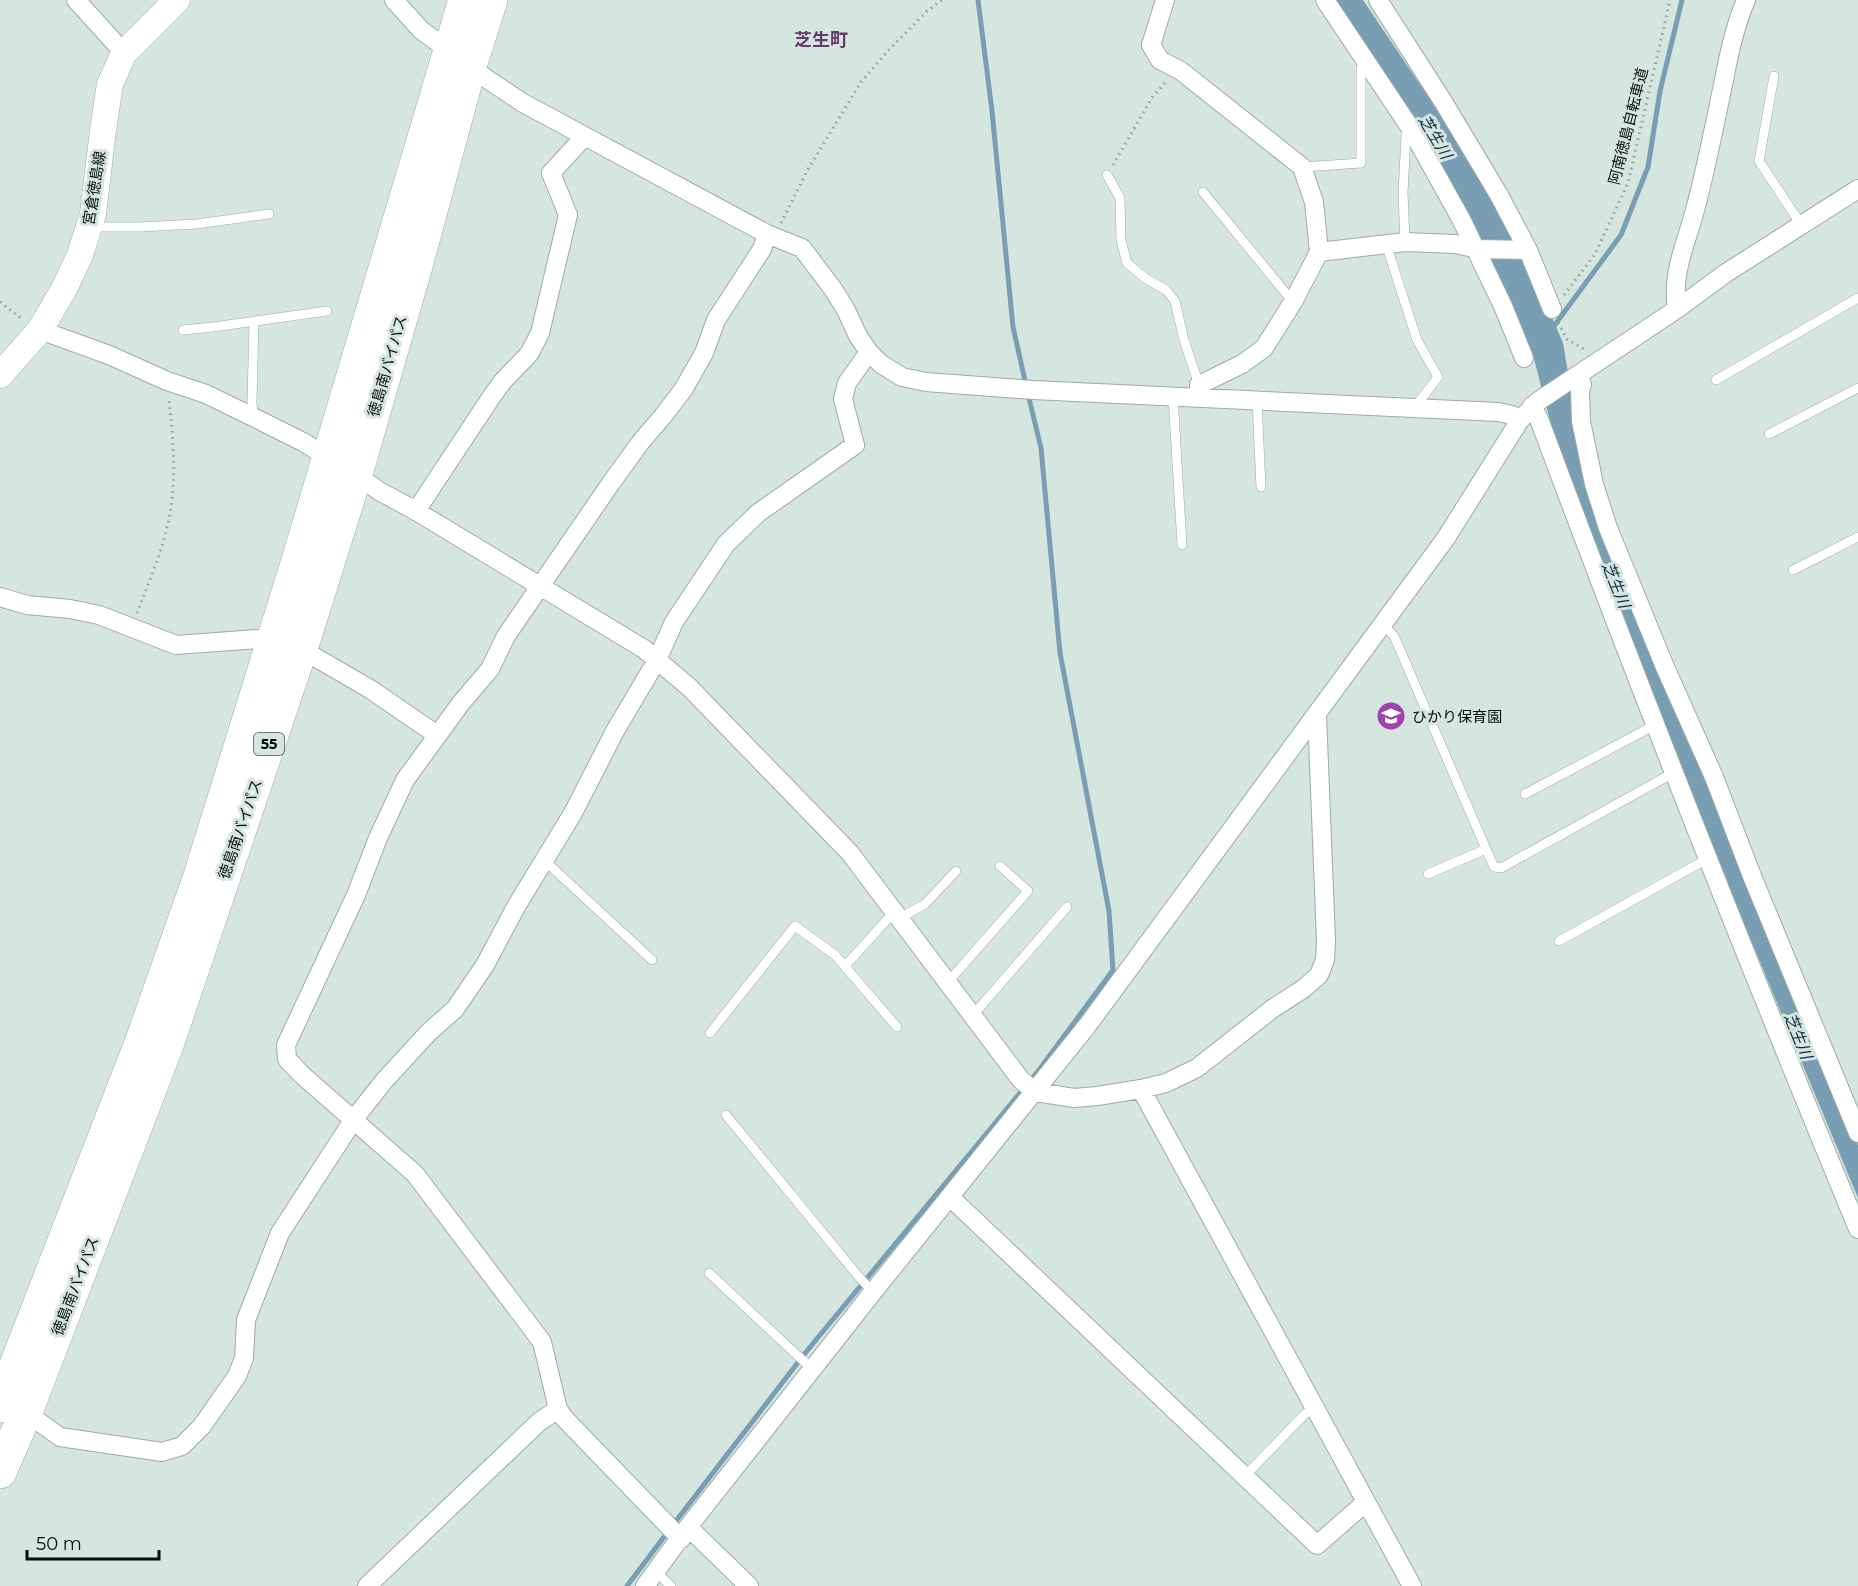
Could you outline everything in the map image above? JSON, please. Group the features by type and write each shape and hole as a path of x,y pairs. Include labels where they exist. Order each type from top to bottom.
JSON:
{"highway":[{"name":"徳島南バイパス","path":"287,646 356,474 419,256 460,59 465,0"},
{"name":"徳島南バイパス","path":"0,1472 8,1402 167,1046 287,646 328,458 460,59 491,0"}],"main road":[{"name":"宮倉徳島線","path":"0,375 39,330 64,289 80,255 93,214 102,130 110,84 124,53 177,0"}],"street":[{"path":"76,0 124,53"},
{"path":"394,0 421,30 523,103 771,235 802,248 815,263 846,310 858,336 869,352 881,364 902,376 926,382 1173,396 1199,391 1257,400 1415,407 1510,416 1535,404 1598,363 1726,273 1857,193"},
{"path":"1165,0 1151,45 1160,60 1181,71 1302,167 1314,202 1319,252 1293,302 1264,348 1199,391"},
{"path":"1325,0 1411,129 1477,248 1524,358"},
{"path":"1378,0 1499,195 1552,309"},
{"path":"1677,309 1676,278 1696,207 1727,63 1746,0"},
{"path":"416,511 492,396 529,354 540,333 568,215 551,174 584,137"},
{"path":"749,1586 677,1531 564,1418 558,1408 542,1342 415,1174 301,1074 287,1059 286,1045 356,895 378,838 405,780 436,735 490,669 506,636 539,587 640,443 683,390 704,352 716,320 771,235"},
{"path":"1319,252 1395,243 1455,244 1477,248 1525,250"},
{"path":"39,330 109,355 167,381 206,394 303,442 356,474 379,491 644,649 689,687 850,853 972,1015 1029,1086 1074,1098 1141,1089 1166,1083 1197,1068 1319,975 1325,960 1326,941 1317,714"},
{"path":"8,1402 60,1437 162,1452 183,1446 202,1426 237,1376 244,1358 246,1320 280,1233 354,1119 384,1081 429,1032 455,1009 485,965 517,905 573,813 615,731 657,660 674,622 726,544 758,513 855,445 843,399 848,382 869,352"},
{"path":"1576,377 1582,384 1580,391 1581,421 1594,484 1608,528 1665,667 1714,777 1752,876 1858,1133"},
{"path":"1535,404 1707,860 1858,1229"},
{"path":"651,1579 677,1531 806,1363 951,1198 1029,1086 1094,1017 1446,538 1510,416"},
{"path":"0,597 27,605 70,609 99,615 176,645 258,639 287,646 370,689 436,735"},
{"path":"1141,1089 1412,1586"},
{"path":"951,1198 1317,1545 1366,1503"},
{"path":"367,1586 539,1422 558,1408"}],"lane":[{"path":"1302,167 1361,163 1361,68 1366,61"},
{"path":"1774,76 1759,161 1802,226"},
{"path":"1411,129 1406,135 1403,193 1395,243 1417,340 1438,377 1415,407"},
{"path":"1107,175 1120,198 1121,240 1127,263 1145,278 1166,290 1175,302 1199,391"},
{"path":"1203,192 1293,302"},
{"path":"89,227 197,224 268,214"},
{"path":"1716,380 1858,298"},
{"path":"183,330 327,311"},
{"path":"253,417 254,321"},
{"path":"1768,434 1858,388"},
{"path":"1173,396 1182,545"},
{"path":"1257,400 1261,487"},
{"path":"1793,570 1858,537"},
{"path":"1383,624 1394,636 1494,867 1501,868 1673,773"},
{"path":"1525,794 1655,725"},
{"path":"1428,874 1486,849"},
{"path":"1559,941 1707,860"},
{"path":"545,861 652,960"},
{"path":"948,982 1028,891 1000,866"},
{"path":"844,966 897,915 925,904 956,871"},
{"path":"972,1015 1067,907"},
{"path":"710,1033 795,926 834,955 897,1027"},
{"path":"726,1115 871,1289"},
{"path":"709,1273 806,1363"},
{"path":"1244,1477 1314,1407"},
{"path":"651,1579 671,1586"}],"path":[{"path":"771,235 861,82 927,11 942,0"},
{"name":"阿南徳島自転車道","path":"1552,309 1595,254 1628,183 1670,0"},
{"path":"1107,175 1153,96 1163,84 1181,71"},
{"path":"0,302 39,330"},
{"path":"1561,329 1567,339 1590,352 1598,363"},
{"path":"131,627 161,548 171,508 174,465 167,381"}],"water":[{"name":"芝生川","path":"1336,0 1363,0 1481,175 1529,264 1563,343 1574,408 1621,570 1858,1145 1858,1198 1731,892 1559,455 1533,355 1466,213"}],"waterway":[{"path":"978,0 992,111 1013,327 1026,385"},
{"path":"1551,330 1621,235 1648,167 1660,91 1682,0"},
{"path":"627,1586 806,1352 1039,1070 1113,970 1109,911 1060,653 1041,448 1028,394"}],"place":[{"name":"ひかり保育園","path":"1391,716"}],"district":[{"name":"芝生町","path":"821,40"}]}
